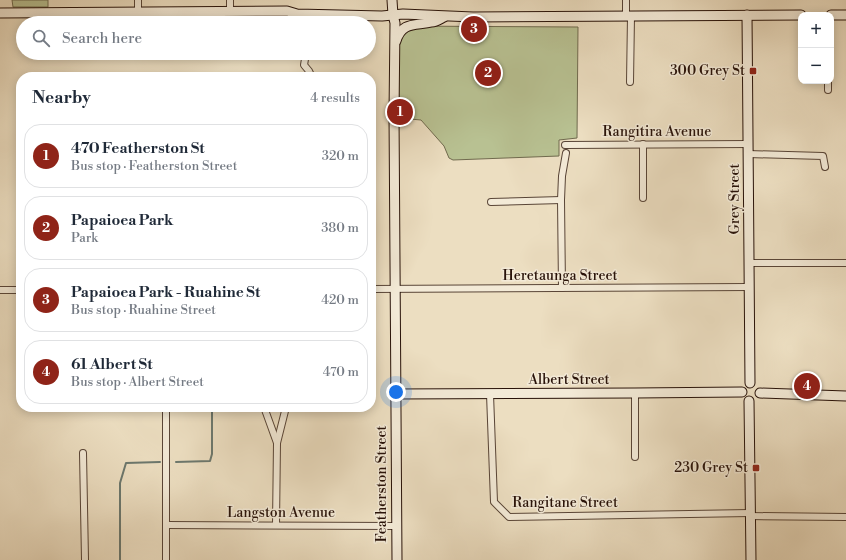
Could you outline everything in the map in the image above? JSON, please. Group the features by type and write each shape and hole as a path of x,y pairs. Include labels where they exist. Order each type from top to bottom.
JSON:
{"main road":[{"name":"Featherston Street","path":"392,0 392,15 394,23 397,560"},
{"path":"92,16 287,11 302,16"},
{"path":"0,13 212,16"},
{"path":"290,16 297,14"},
{"path":"376,16 400,14 473,17 798,15"},
{"name":"Grey Street","path":"747,15 750,383"},
{"path":"834,15 846,15"},
{"path":"394,44 401,30 407,26 433,22 447,16"},
{"path":"0,18 16,18"},
{"path":"750,383 757,385 760,389 757,399 752,401 744,398 742,392 744,386 750,383"},
{"name":"Albert Street","path":"395,394 635,394 742,392"},
{"path":"760,393 846,396"},
{"path":"750,401 751,560"}],"street":[{"path":"138,0 138,15"},
{"path":"230,0 230,12"},
{"path":"626,0 628,16 630,82"},
{"path":"305,60 304,65 310,72"},
{"path":"828,84 828,90"},
{"path":"643,144 643,198"},
{"name":"Rangitira Avenue","path":"565,145 748,144"},
{"path":"562,288 560,200 566,153"},
{"path":"748,154 823,156 825,167"},
{"path":"491,202 560,200"},
{"path":"749,263 846,263"},
{"name":"Heretaunga Street","path":"376,289 749,287"},
{"path":"0,290 16,290"},
{"name":"Rangitane Street","path":"490,394 494,502 508,517 750,514 846,517"},
{"path":"635,394 635,457"},
{"path":"166,412 166,560"},
{"path":"266,412 277,443"},
{"path":"276,525 277,443 285,412"},
{"path":"83,453 85,560"},
{"name":"Langston Avenue","path":"166,525 396,526"}],"green space":[{"path":"12,0 48,0 48,7 13,7"},
{"path":"398,26 578,27 577,138 559,140 559,156 453,160 449,158 444,146 421,120 399,118"}],"waterway":[{"path":"176,462 210,461 212,454 212,412"},
{"path":"120,560 120,483 126,463 160,462"}],"place":[{"name":"Papaioea Park - Ruahine St","path":"474,29"},
{"name":"300 Grey St","path":"753,71"},
{"name":"Papaioea Park","path":"488,73"},
{"name":"470 Featherston St","path":"400,112"},
{"name":"61 Albert St","path":"807,386"},
{"name":"230 Grey St","path":"756,468"}]}
